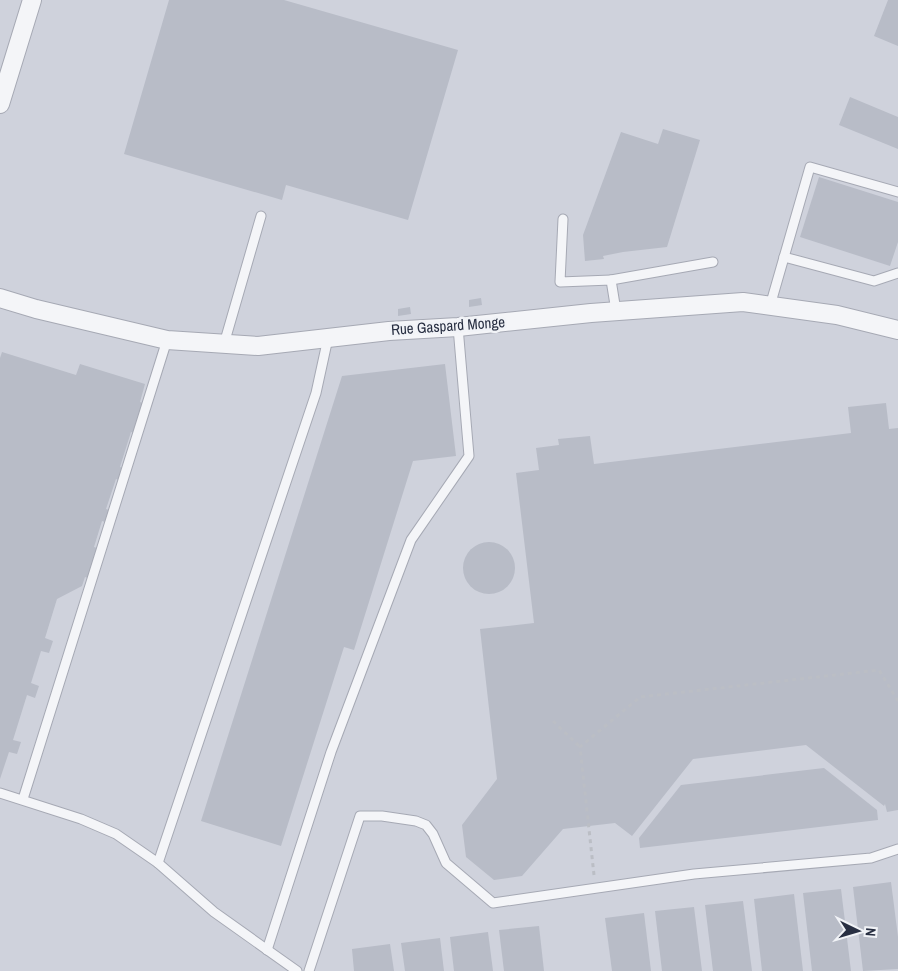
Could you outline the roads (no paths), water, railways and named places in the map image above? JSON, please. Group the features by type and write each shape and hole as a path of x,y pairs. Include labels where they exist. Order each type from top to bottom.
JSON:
{"street":[{"path":"0,104 32,0"},
{"name":"Rue Gaspard Monge","path":"0,298 36,309 167,340 258,346 389,331 458,327 616,311 743,302 836,315 898,330"}],"lane":[{"path":"770,306 810,167 898,192"},
{"path":"224,344 261,216"},
{"path":"563,219 560,282 611,280 713,262"},
{"path":"784,257 874,282 898,274"},
{"path":"611,280 616,311"},
{"path":"267,950 331,752 411,540 469,456 458,327"},
{"path":"158,863 316,392 328,338"},
{"path":"22,799 167,340"},
{"path":"0,792 81,819 116,834 158,863 214,912 297,971"},
{"path":"309,971 360,816 382,816 416,820 426,825 433,834 446,863 493,903 694,874 871,858 898,849"}]}
